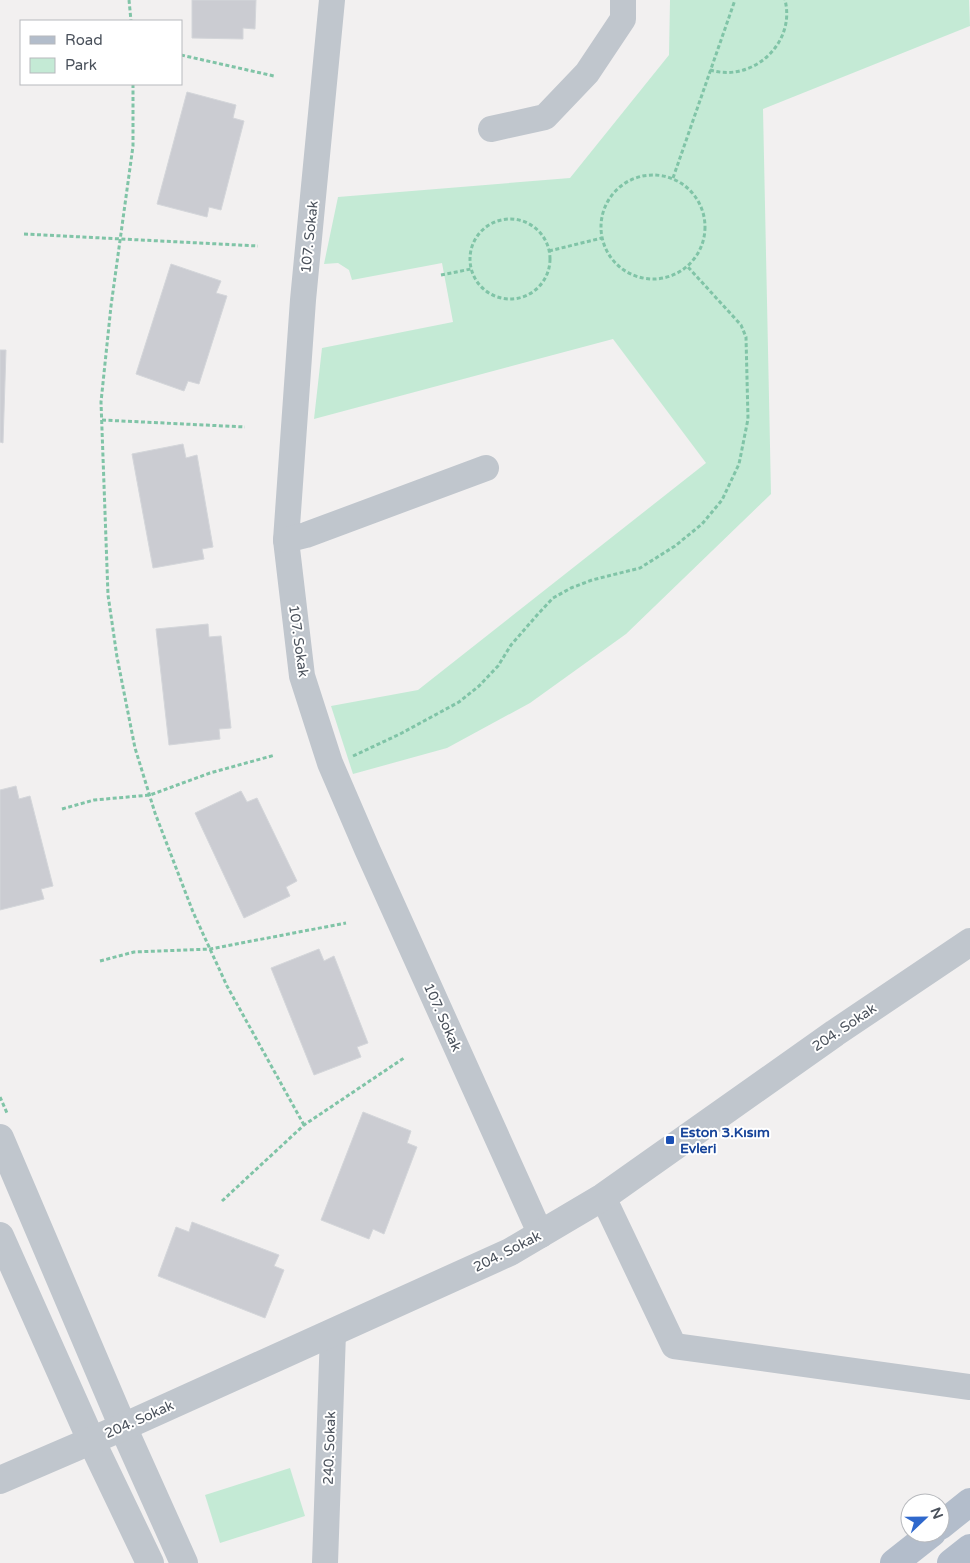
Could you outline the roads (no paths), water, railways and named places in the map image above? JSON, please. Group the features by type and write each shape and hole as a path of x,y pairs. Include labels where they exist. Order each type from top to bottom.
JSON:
{"main road":[{"path":"950,1518 970,1502"},
{"path":"894,1563 919,1543"},
{"path":"951,1563 970,1548"}],"street":[{"name":"107. Sokak","path":"332,0 302,300 286,540 302,676 330,763 541,1235"},
{"path":"490,128 545,117 587,73 623,18 624,0"},
{"path":"286,540 306,535 486,468"},
{"name":"204. Sokak","path":"0,1480 333,1333 510,1252 541,1235 603,1197 835,1033 970,942"},
{"path":"0,1138 123,1427 184,1563"},
{"path":"603,1197 674,1346 970,1387"},
{"path":"0,1236 150,1563"},
{"name":"240. Sokak","path":"325,1563 333,1333"}],"place":[{"name":"Eston 3.Kısım Evleri","path":"670,1140"}]}
